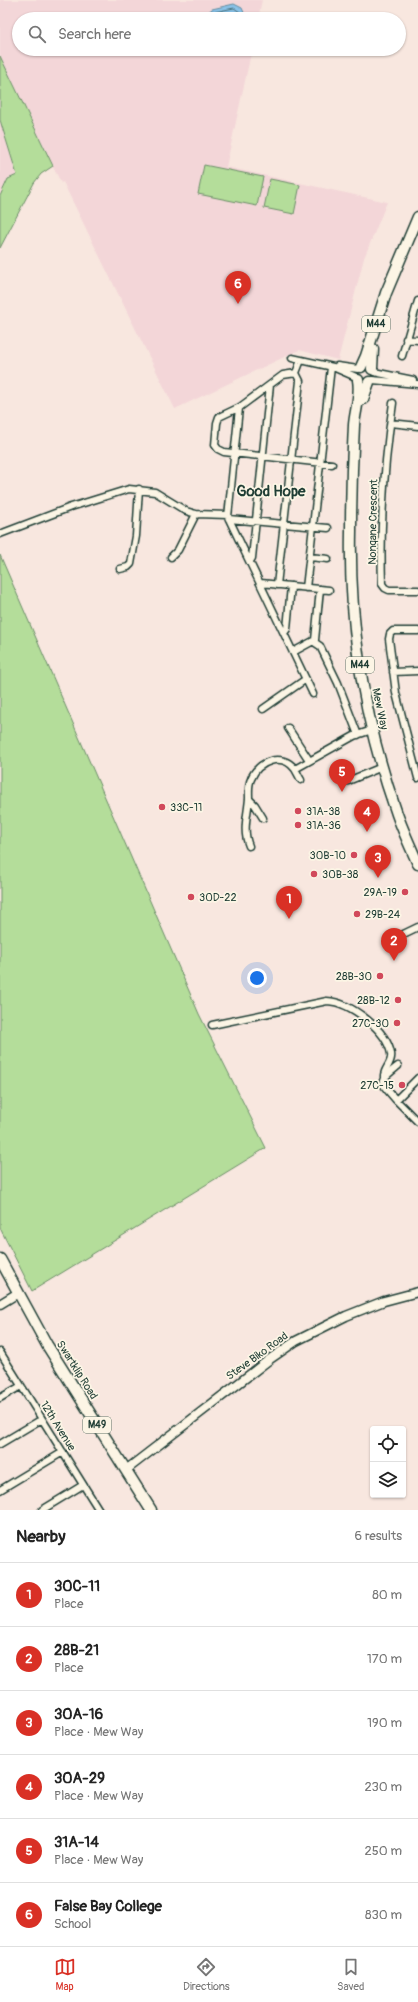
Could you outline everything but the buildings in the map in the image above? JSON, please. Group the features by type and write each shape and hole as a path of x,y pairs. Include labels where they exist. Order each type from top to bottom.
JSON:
{"main road":[{"name":"Mew Way","path":"418,217 392,282 386,293 366,356 358,373 359,386 355,411 353,456 351,543 353,605 361,672 372,730 397,815 418,864"},
{"name":"Mew Way","path":"353,456 356,452 364,392 372,376 373,351 390,295 392,282"},
{"path":"367,366 372,376 363,383 358,373 367,366"},
{"name":"Swartklip Road","path":"0,1259 47,1345 151,1510"}],"street":[{"path":"402,356 418,301"},
{"path":"406,339 418,340"},
{"path":"292,358 358,373"},
{"path":"277,585 300,381 296,373 301,360"},
{"path":"306,588 332,367"},
{"path":"296,373 284,374 239,408 218,418 215,445 218,450 235,453 332,464"},
{"path":"372,376 418,383"},
{"path":"250,561 252,558 264,456 270,385"},
{"name":"Nonqane Crescent","path":"393,403 384,473 381,532 382,584 385,588 391,590 418,590"},
{"path":"239,408 229,517 313,694"},
{"path":"391,423 418,426"},
{"path":"0,534 71,507 129,489 155,492 186,511 196,514 328,528"},
{"path":"120,569 128,567 131,564 136,536 139,490"},
{"path":"170,557 178,550 196,514"},
{"path":"310,557 328,559"},
{"path":"261,583 328,590"},
{"path":"284,633 287,629 291,586"},
{"path":"314,642 320,589"},
{"path":"418,631 396,631 390,634 389,639 393,672 407,740 418,778"},
{"path":"314,642 320,646 338,683 358,735"},
{"path":"293,652 314,642"},
{"path":"393,672 418,671"},
{"path":"263,709 306,679"},
{"path":"288,728 309,760"},
{"path":"294,769 358,735 372,730"},
{"path":"248,846 246,839 246,816 251,779 262,764 268,761 280,760 294,769 301,780"},
{"path":"348,781 382,768"},
{"path":"249,799 255,805 263,818"},
{"path":"391,940 418,927"},
{"path":"212,1025 327,1001 342,1004 366,1019 387,1044 391,1056 383,1084 396,1100 418,1122"},
{"path":"384,1077 398,1066"},
{"path":"396,1100 418,1078"},
{"name":"Steve Biko Road","path":"126,1470 270,1359 296,1341 346,1316 384,1301 418,1292"},
{"path":"0,1304 18,1293"},
{"name":"12th Avenue","path":"0,1352 99,1510"},
{"path":"0,1398 21,1386"},
{"path":"0,1444 42,1419"},
{"path":"0,1490 63,1452"},
{"path":"42,1510 83,1484"}],"shaded area":[{"path":"0,0 262,0 259,12 12,12 12,56 250,56 226,167 387,202 364,258 338,360 299,350 175,409 63,182 61,183 0,56"},
{"path":"0,120 17,176 10,177 6,182 0,196"}],"green space":[{"path":"0,56 53,166 41,174 34,183 0,248 0,196 8,179 17,175 0,120"},
{"path":"204,165 263,177 257,206 198,194"},
{"path":"270,179 300,185 294,214 264,208"},
{"path":"0,555 199,1014 266,1148 32,1291 0,1228"}],"water":[{"path":"234,4 242,8 244,12 208,12 212,9"}],"place":[{"name":"False Bay College","path":"238,304"},
{"name":"31A-14","path":"342,792"},
{"name":"33C-11","path":"162,807"},
{"name":"31A-38","path":"298,811"},
{"name":"31A-36","path":"298,825"},
{"name":"30A-29","path":"367,832"},
{"name":"30B-10","path":"354,855"},
{"name":"30B-38","path":"314,874"},
{"name":"30A-16","path":"378,878"},
{"name":"29A-19","path":"405,892"},
{"name":"30D-22","path":"191,897"},
{"name":"29B-24","path":"357,914"},
{"name":"30C-11","path":"289,919"},
{"name":"28B-21","path":"394,961"},
{"name":"28B-30","path":"380,976"},
{"name":"28B-12","path":"398,1000"},
{"name":"27C-30","path":"397,1023"},
{"name":"27C-15","path":"402,1085"}],"district":[{"name":"Good Hope","path":"271,491"}]}
